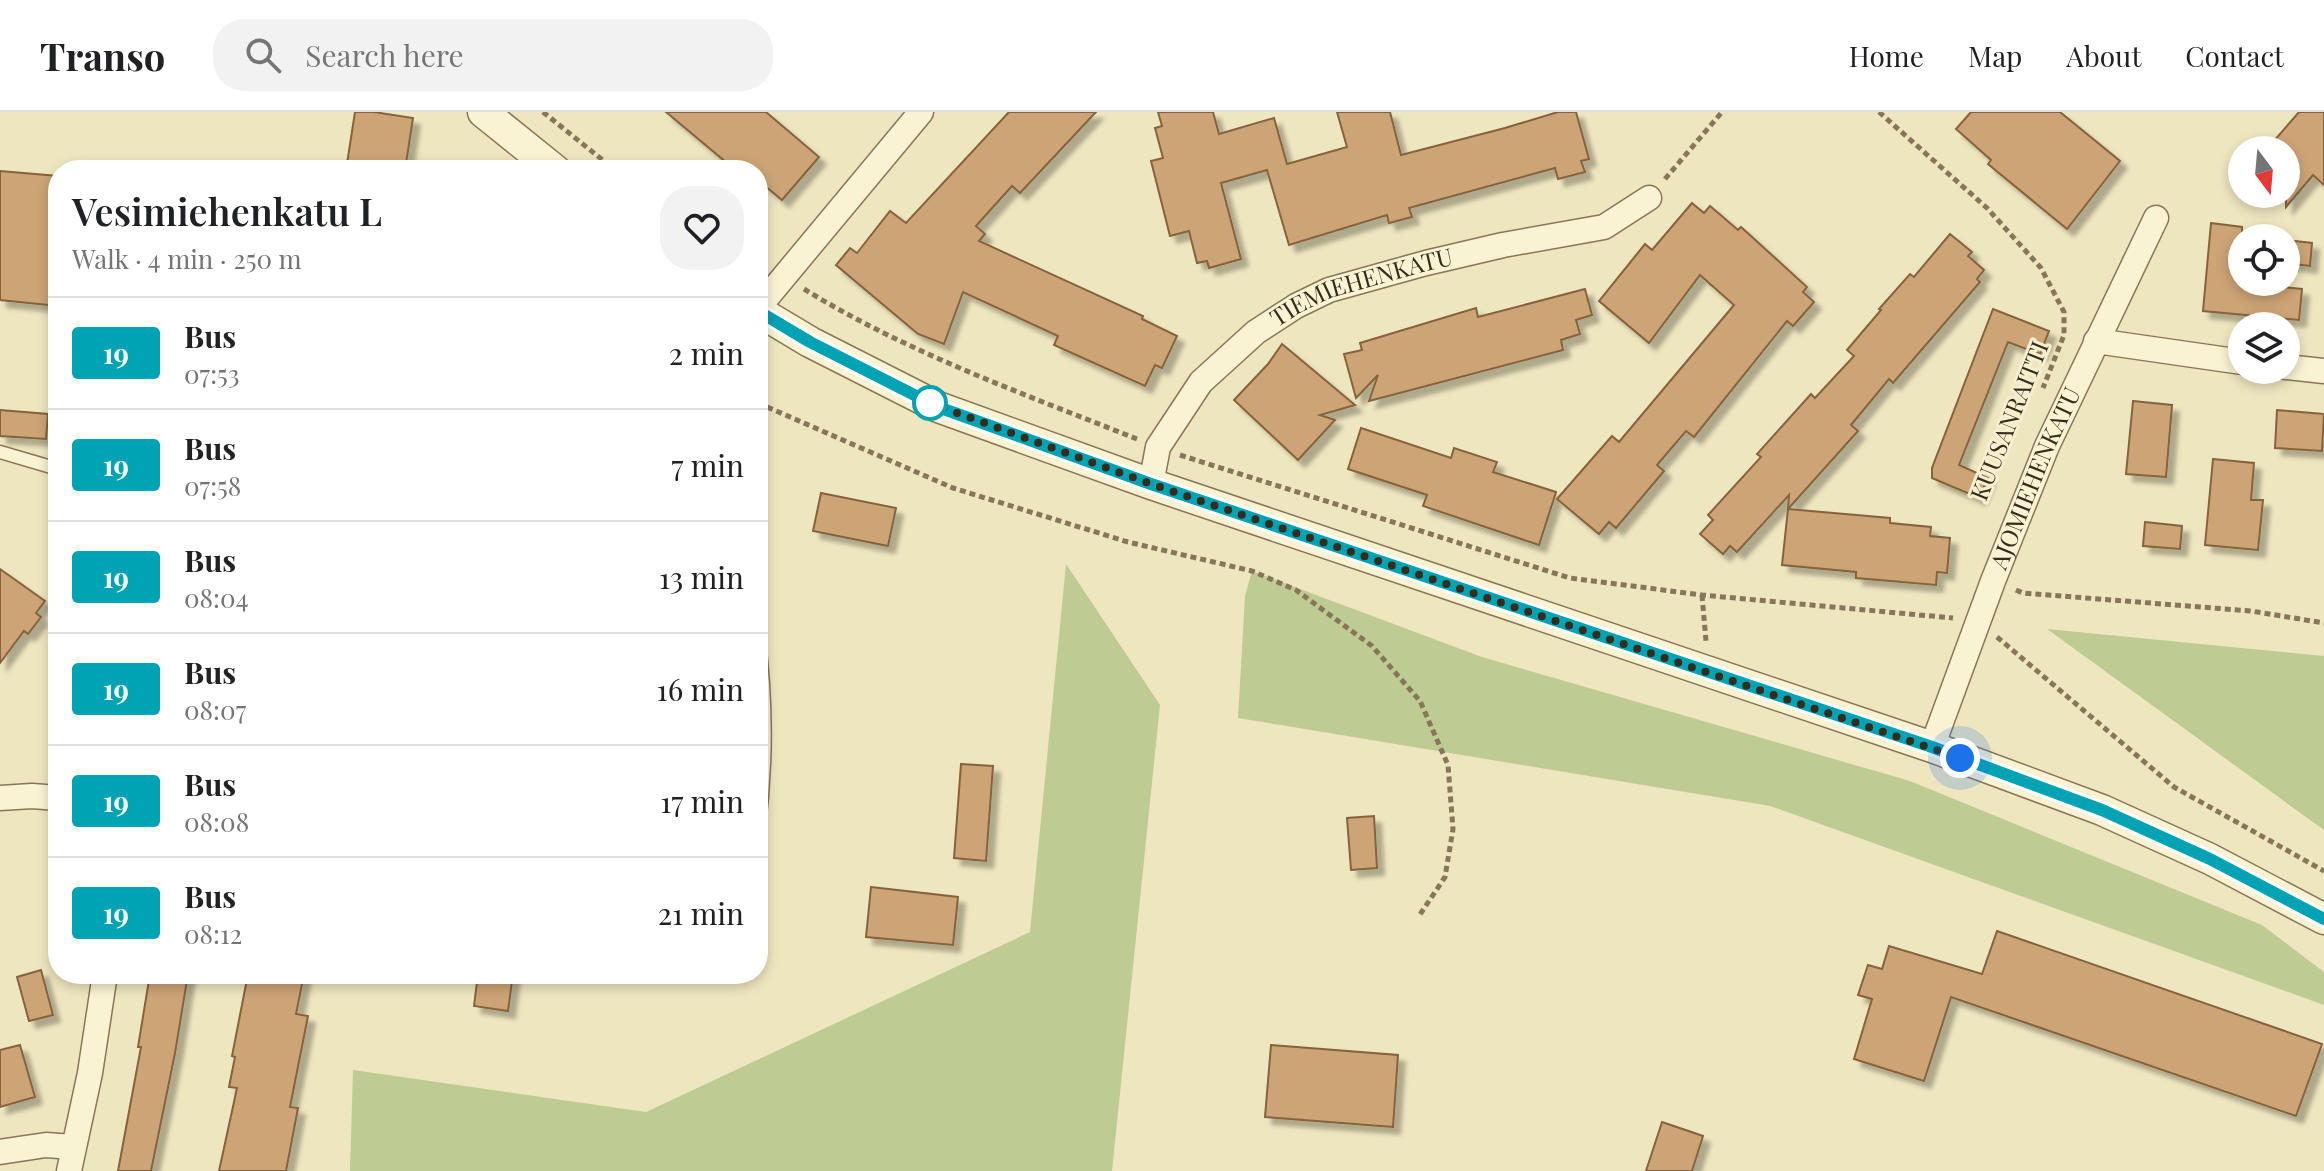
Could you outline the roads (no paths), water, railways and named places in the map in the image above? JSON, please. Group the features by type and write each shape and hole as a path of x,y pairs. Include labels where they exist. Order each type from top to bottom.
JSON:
{"street":[{"path":"483,112 543,160"},
{"path":"768,296 921,112"},
{"name":"TIEMIEHENKATU","path":"1151,484 1158,447 1201,382 1247,339 1296,306 1329,290 1426,263 1604,227 1649,198"},
{"name":"AJOMIEHENKATU","path":"1932,747 2047,446 2156,218"},
{"path":"768,315 810,342 938,407 1151,484 1932,747 2102,810 2210,859 2324,919"},
{"path":"2096,341 2228,360"},
{"path":"2300,368 2324,371"},
{"path":"0,798 48,797"},
{"path":"0,1152 46,1145 71,1159 90,1073 103,984"}],"lane":[{"path":"0,452 48,466"}]}
